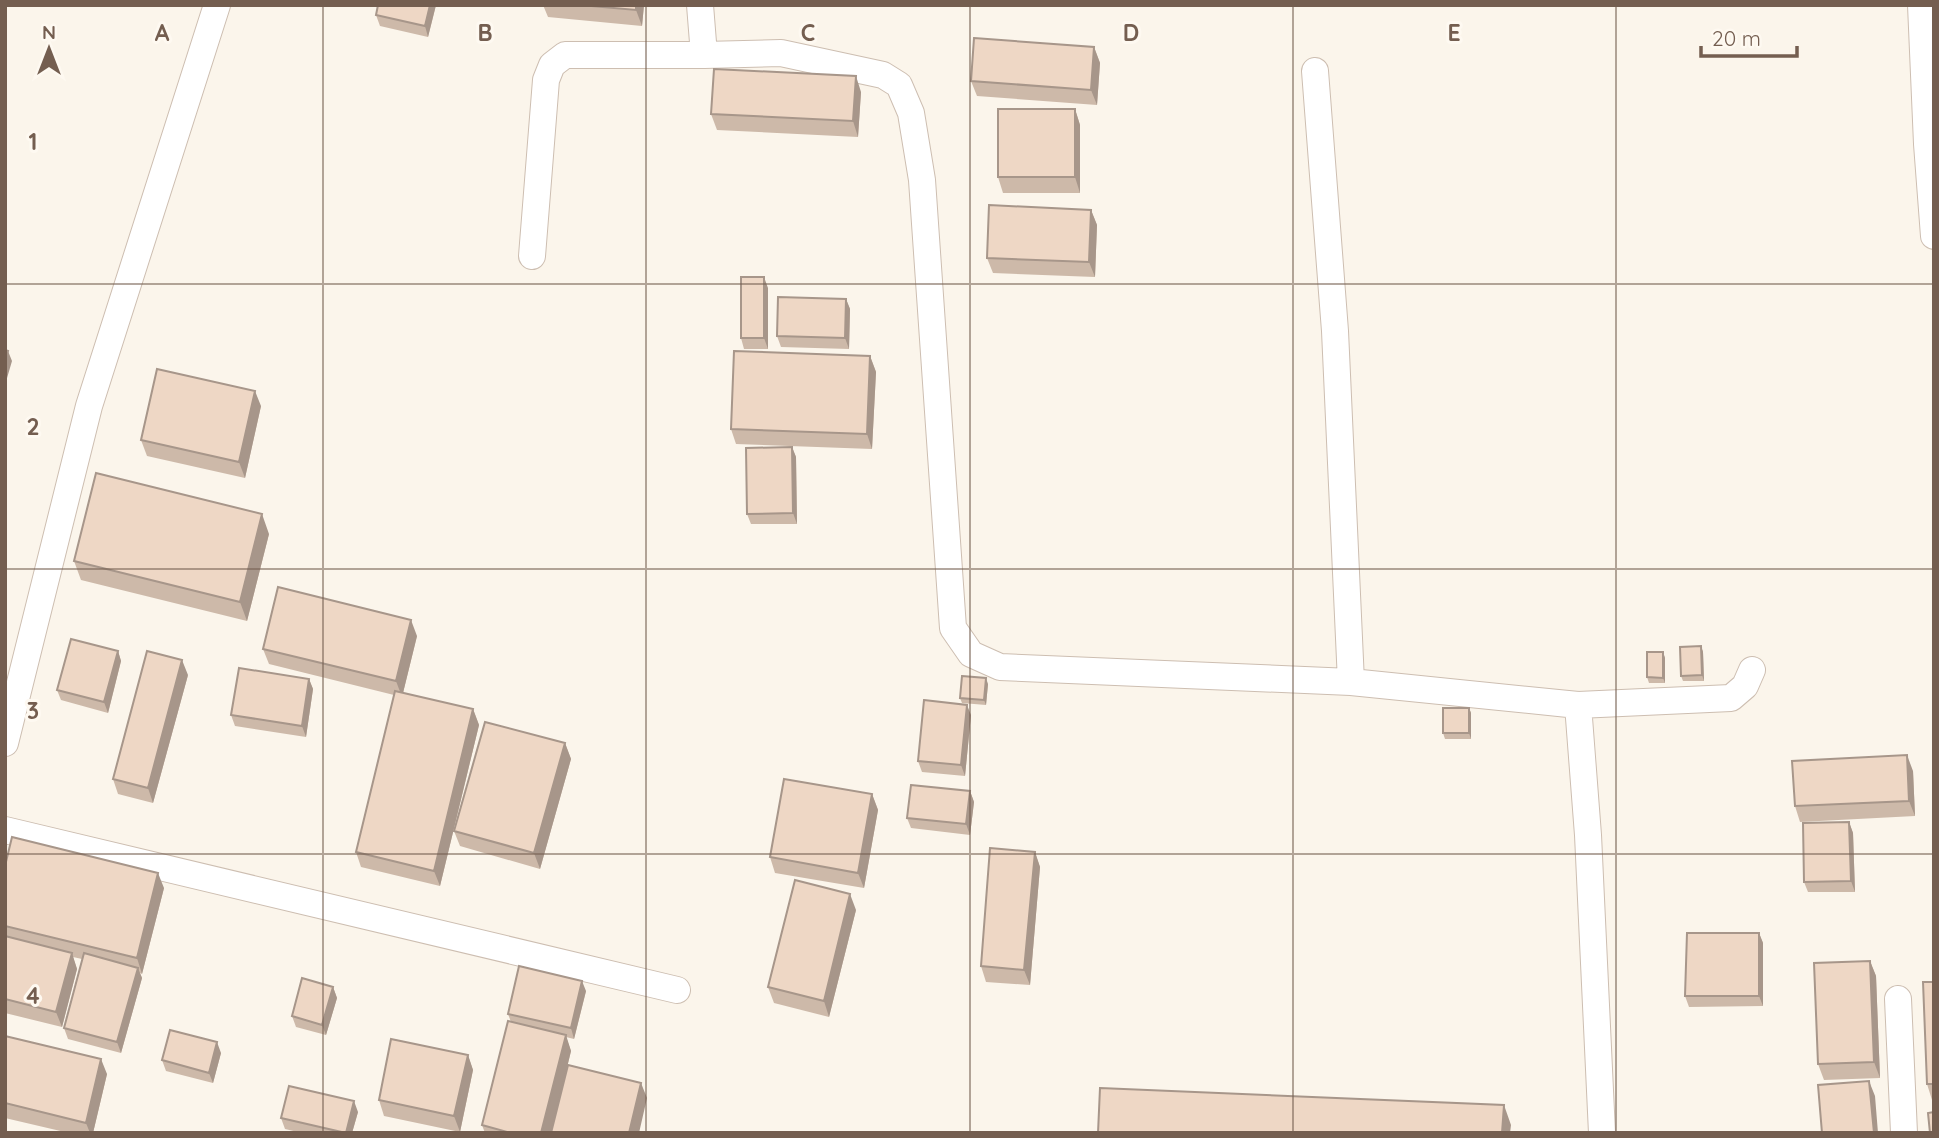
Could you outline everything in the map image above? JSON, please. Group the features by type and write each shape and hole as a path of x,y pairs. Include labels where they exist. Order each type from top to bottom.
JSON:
{"street":[{"path":"5,743 89,406 217,5"},
{"path":"700,5 704,55"},
{"path":"1921,5 1934,236"},
{"path":"532,256 546,80 552,65 565,55 781,53 883,75 899,85 911,113 922,180 953,628 971,654 1000,667 1351,682 1578,705 1731,698 1745,686 1752,670"},
{"path":"1315,71 1335,331 1351,682"},
{"path":"1578,705 1588,835 1602,1133"},
{"path":"5,830 677,990"},
{"path":"1898,999 1904,1133"}],"building":[{"path":"378,5 430,5 425,26 376,15"},
{"path":"580,5 636,5 636,10"},
{"path":"974,38 1094,47 1091,90 971,81"},
{"path":"714,69 856,76 853,121 711,114"},
{"path":"998,109 1075,109 1075,177 998,177"},
{"path":"989,205 1091,210 1089,262 987,258"},
{"path":"741,277 764,277 764,338 741,338"},
{"path":"778,297 846,299 845,338 777,336"},
{"path":"734,351 870,356 867,434 731,429"},
{"path":"157,369 255,391 239,462 141,440"},
{"path":"792,447 793,513 747,514 746,448"},
{"path":"96,473 262,514 240,602 74,561"},
{"path":"278,587 411,620 396,681 263,649"},
{"path":"71,639 118,651 104,702 57,690"},
{"path":"1701,646 1702,675 1681,676 1680,647"},
{"path":"147,651 182,660 148,788 113,779"},
{"path":"1647,652 1663,652 1663,678 1647,677"},
{"path":"239,668 309,679 302,726 231,715"},
{"path":"962,676 986,678 984,700 960,698"},
{"path":"395,691 473,709 434,871 356,852"},
{"path":"924,700 967,705 961,765 918,761"},
{"path":"1443,708 1469,708 1469,733 1443,733"},
{"path":"485,722 565,743 534,853 454,831"},
{"path":"1907,755 1909,801 1795,806 1792,761"},
{"path":"784,779 872,794 858,873 770,857"},
{"path":"911,785 970,791 966,824 907,818"},
{"path":"1849,822 1851,881 1804,882 1803,823"},
{"path":"12,837 158,873 137,958 5,926 5,866"},
{"path":"990,848 1035,852 1024,970 981,966"},
{"path":"795,880 850,894 824,1001 768,987"},
{"path":"1687,933 1759,933 1759,996 1685,996"},
{"path":"5,936 72,953 56,1012 5,999"},
{"path":"84,953 138,968 117,1042 64,1028"},
{"path":"1870,961 1874,1062 1818,1064 1814,963"},
{"path":"519,966 582,981 571,1028 508,1014"},
{"path":"302,978 333,987 322,1025 292,1016"},
{"path":"1923,982 1934,982 1934,1084 1927,1084"},
{"path":"508,1021 566,1035 541,1133 511,1133 482,1125"},
{"path":"170,1030 217,1042 209,1073 162,1060"},
{"path":"5,1036 101,1059 86,1123 5,1103"},
{"path":"391,1039 468,1055 454,1116 379,1100"},
{"path":"568,1065 641,1083 629,1133 551,1133"},
{"path":"1869,1081 1874,1133 1822,1133 1818,1085"},
{"path":"289,1086 354,1101 346,1133 281,1118"},
{"path":"1100,1088 1504,1105 1502,1133 1098,1133"},
{"path":"1934,1112 1934,1133 1930,1133 1928,1113"}]}
